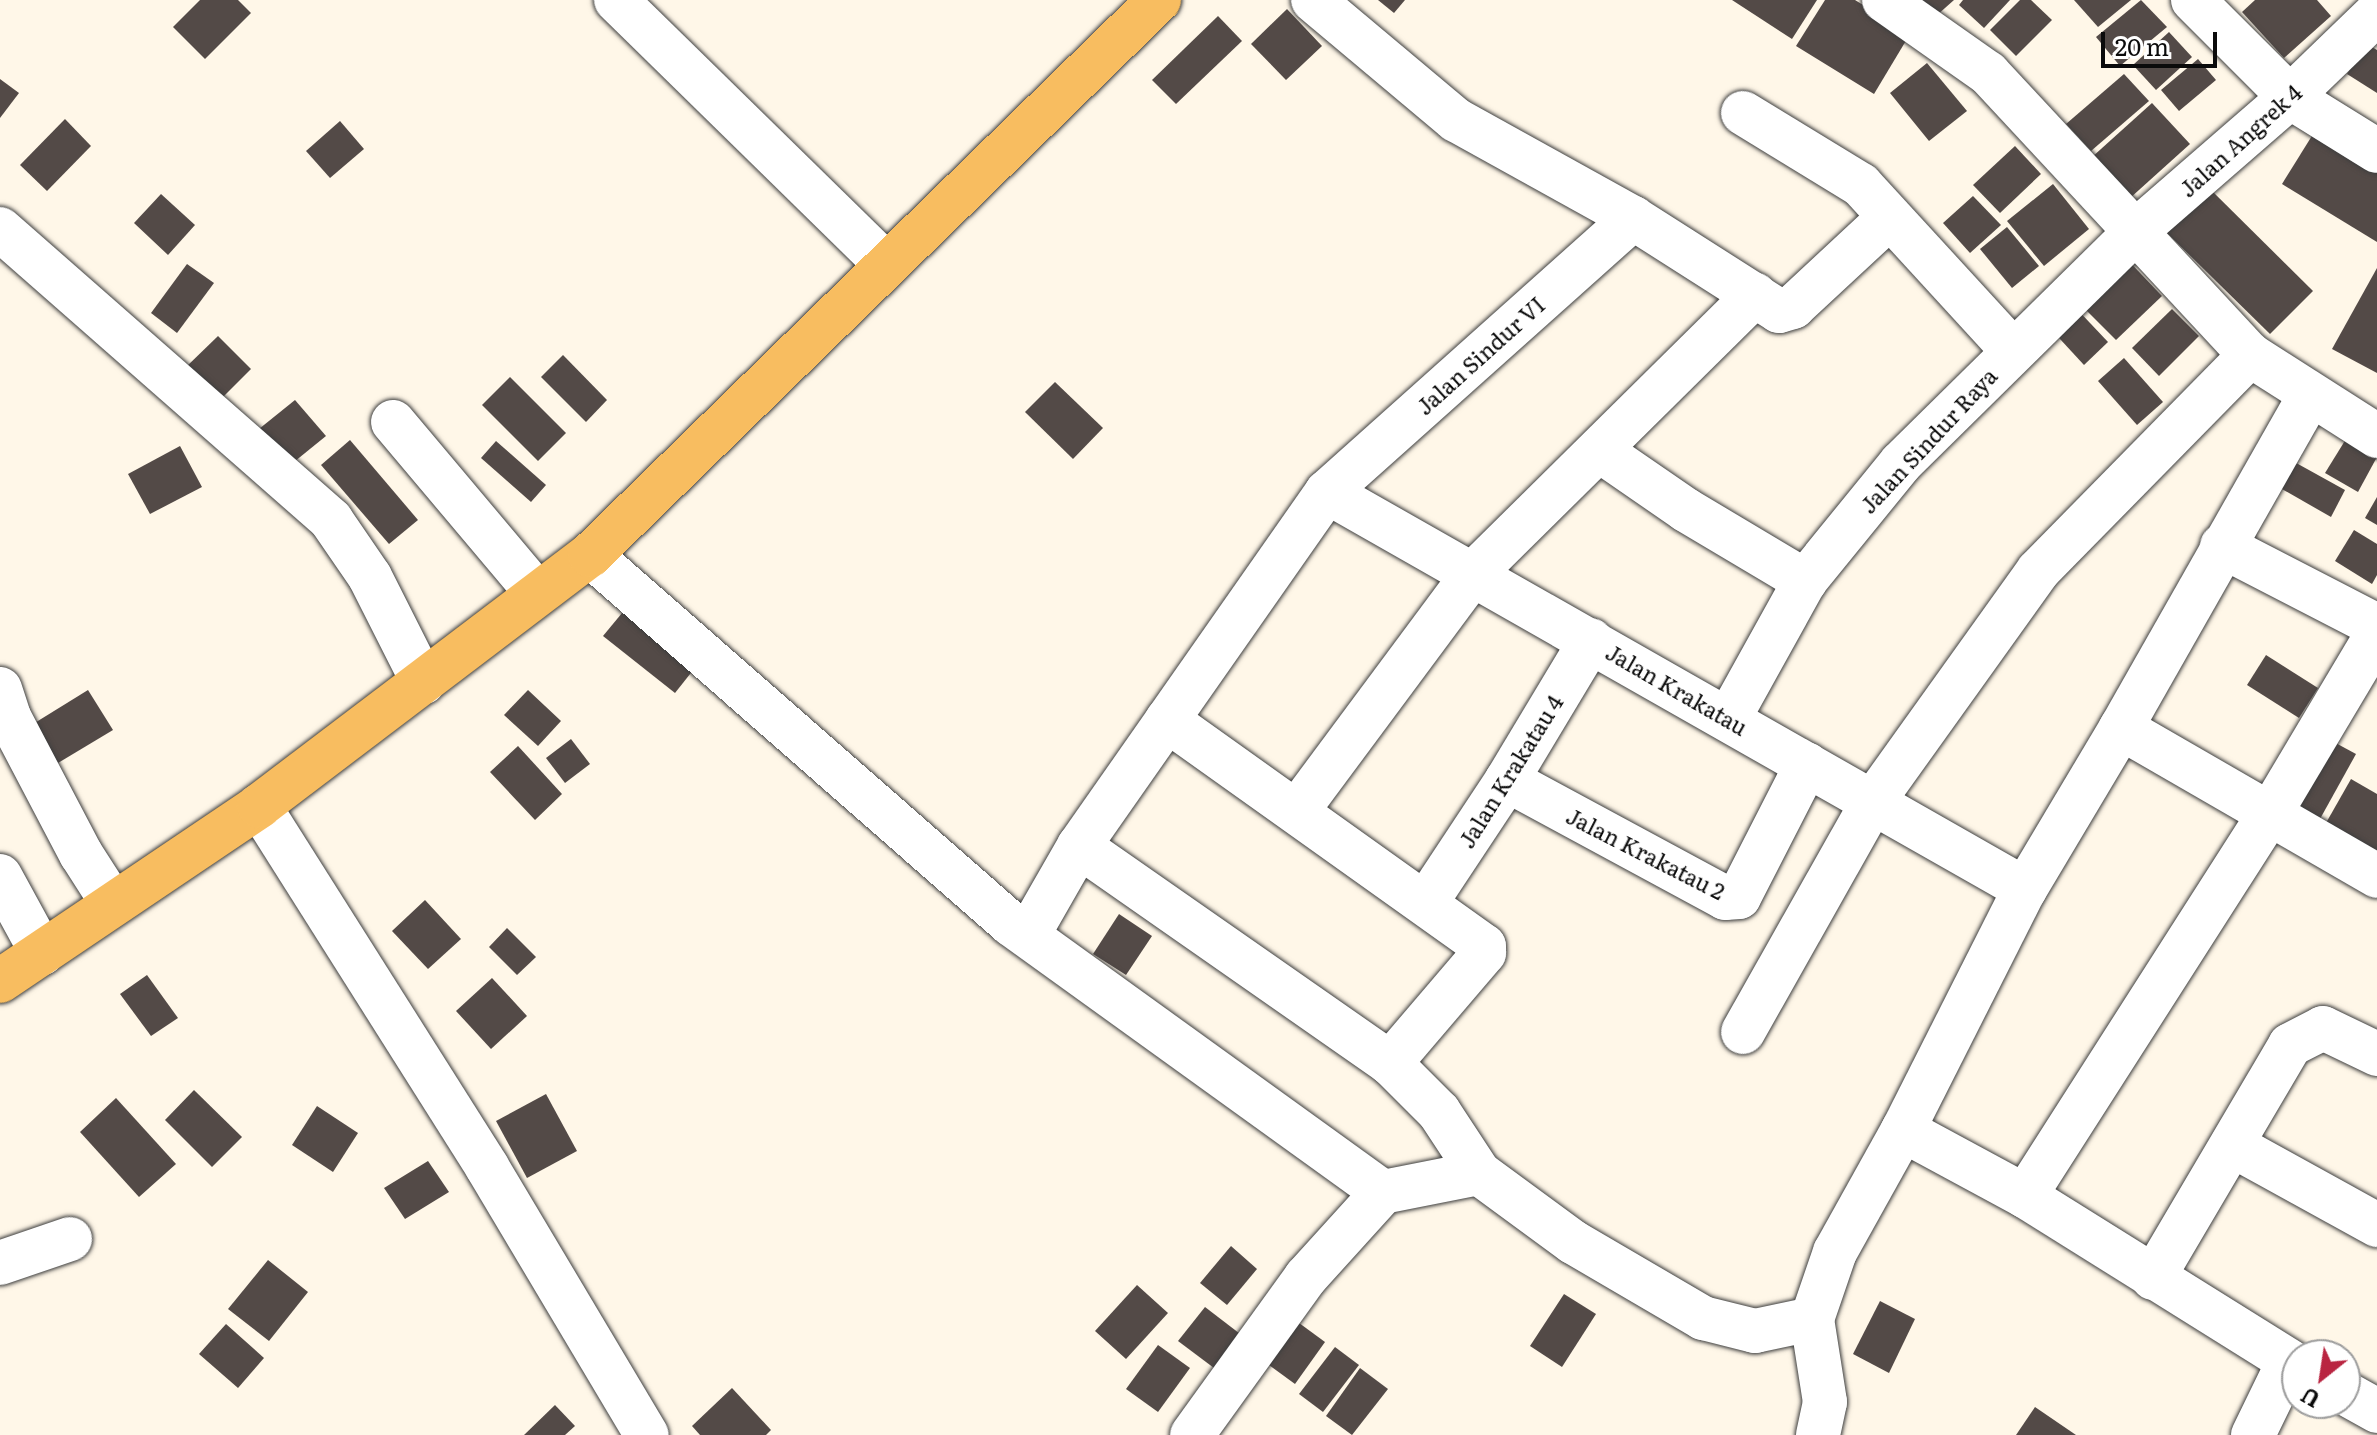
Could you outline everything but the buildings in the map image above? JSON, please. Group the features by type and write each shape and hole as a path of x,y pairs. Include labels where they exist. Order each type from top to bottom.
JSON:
{"main road":[{"path":"0,981 259,806 590,555 1159,0"}],"street":[{"path":"616,0 887,265"},
{"path":"1313,0 1456,120 1633,218 1779,311 1793,307 1890,217"},
{"path":"1884,0 1988,73 2250,355 2377,436"},
{"path":"2193,0 2290,97 2377,151"},
{"name":"Jalan Angrek 4","path":"2136,231 2290,97 2377,13"},
{"path":"1743,113 1861,185 2012,350"},
{"name":"Jalan Sindur VI","path":"1028,935 1079,846 1327,492 1633,218"},
{"path":"0,229 331,520 370,577 423,682"},
{"name":"Jalan Sindur Raya","path":"1729,718 1805,581 1901,463 2012,350 2136,231"},
{"path":"1297,811 1473,574 1755,295"},
{"path":"1743,1032 1872,803 2038,571 2250,355"},
{"path":"1829,1424 1812,1319 1835,1252 1903,1130 2025,889 2121,728 2310,395"},
{"path":"393,422 537,593"},
{"path":"1599,450 1686,510 1805,581"},
{"name":"Jalan Krakatau","path":"1327,492 2025,889"},
{"path":"2222,546 2377,626"},
{"path":"590,555 1028,935 1383,1192"},
{"path":"2025,1196 2271,812 2377,634"},
{"name":"Jalan Krakatau 4","path":"1427,901 1507,780 1591,640"},
{"path":"0,689 9,717 81,854 113,904"},
{"path":"1167,720 1427,901 1484,946 1484,953 1390,1063"},
{"path":"2121,728 2377,876"},
{"name":"Jalan Krakatau 2","path":"1507,780 1725,898 1739,897 1807,764"},
{"path":"259,806 487,1167 647,1435"},
{"path":"1079,846 1390,1063 1439,1112 1479,1173 1573,1242 1703,1318 1755,1331 1812,1319"},
{"path":"0,876 42,953"},
{"path":"2153,1278 2290,1045 2323,1028 2377,1054"},
{"path":"1903,1130 2025,1196 2281,1357"},
{"path":"2232,1145 2377,1225"},
{"path":"1192,1435 1306,1277 1383,1192 1479,1173"},
{"path":"0,1263 70,1239"},
{"path":"2253,1435 2281,1385"}]}
